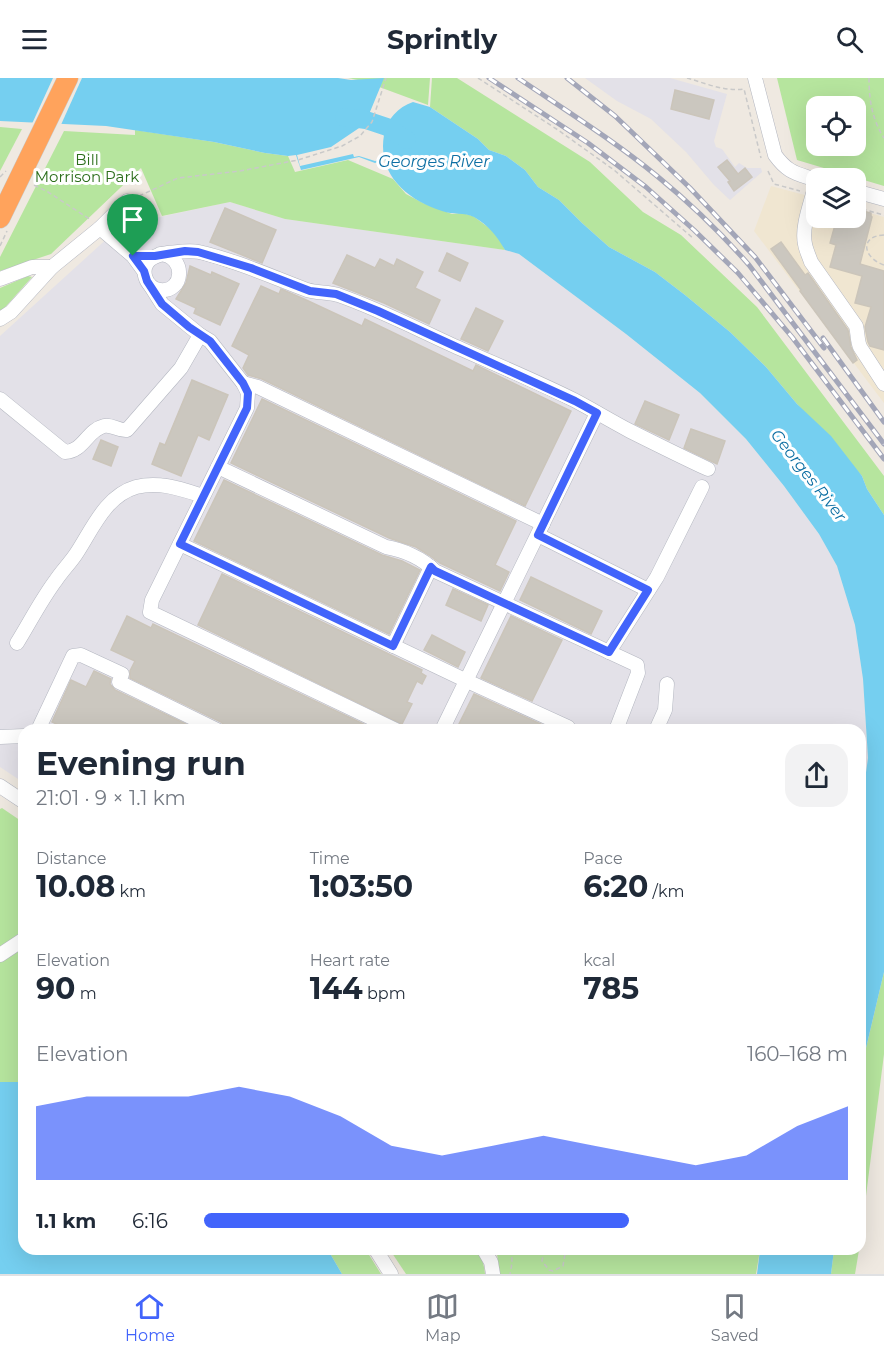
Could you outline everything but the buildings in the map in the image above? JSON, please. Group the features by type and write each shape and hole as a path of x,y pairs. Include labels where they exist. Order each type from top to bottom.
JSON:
{"highway":[{"path":"0,218 68,78"}],"street":[{"path":"755,78 775,155 782,165 806,181"},
{"path":"866,194 884,199"},
{"path":"0,319 11,312 52,267 100,228 127,201"},
{"path":"806,224 805,243 811,262 856,326 860,347 884,384"},
{"path":"100,228 133,256 162,304 210,341 243,383 248,393 247,408 152,600 150,612 383,724"},
{"path":"133,256 198,252 251,268 310,291 336,294 564,396 708,469"},
{"path":"144,271 148,262 158,255 170,256 179,267 179,277 173,286 164,290 150,285"},
{"path":"0,279 32,267 52,267"},
{"path":"0,399 65,452 72,452 102,426 110,425 120,431 127,430 182,368 200,335"},
{"path":"243,383 258,387 540,529 648,590"},
{"path":"445,724 597,413"},
{"path":"218,467 386,547 398,549 427,563 435,571 636,665 638,674 618,724"},
{"path":"17,643 55,581 75,556 97,519 114,498 134,488 154,484 171,486 203,496"},
{"path":"609,652 657,577 702,487"},
{"path":"180,544 561,724"},
{"path":"393,646 431,567"},
{"path":"41,724 73,656 81,655 122,674 119,682 205,724"},
{"path":"659,724 665,710 667,684"},
{"path":"0,737 18,736"},
{"path":"2,790 18,799"},
{"path":"0,955 18,943"},
{"path":"379,1255 391,1274"},
{"path":"487,1255 493,1274"}],"path":[{"path":"127,201 178,178 252,169 298,160 342,146 360,136 372,122 386,78"},
{"path":"478,78 614,170 694,239"},
{"path":"687,78 720,87 744,89 761,158"},
{"path":"869,78 872,111 884,138"},
{"path":"768,171 774,184 806,186"},
{"path":"32,184 48,192 100,228"},
{"path":"866,210 884,215"},
{"path":"884,235 873,237 866,247 873,260 884,264"},
{"path":"510,1274 512,1255"},
{"path":"543,1255 542,1262 549,1270 554,1271 563,1266 565,1255"},
{"path":"547,1274 549,1270"}],"shaded area":[{"path":"585,78 670,78 727,94 714,141 716,147 722,149 735,167 739,163 747,168 761,168 762,172 730,200 686,152 651,119 617,101"},
{"path":"771,186 806,195 806,228 866,228 866,212 884,217 884,403 754,231"},
{"path":"230,202 285,219 505,250 519,254 700,393 746,439 784,486 819,534 837,566 855,625 863,679 866,724 18,724 18,779 0,767 0,336 122,225"},
{"path":"866,726 868,758 866,772"}],"green space":[{"path":"348,78 430,78 428,105 363,81"},
{"path":"432,78 457,78 590,162 643,212 681,235 757,307 884,476 884,515 867,489 862,476 766,367 730,332 655,272 609,247 559,200 538,187 525,170 506,156 489,150 478,139 430,107"},
{"path":"777,78 884,78 884,186 866,181 866,168 824,168 797,160"},
{"path":"0,127 22,129 0,171"},
{"name":"Bill Morrison Park","path":"135,130 288,156 295,172 348,160 393,179 406,194 423,203 452,214 462,213 473,216 492,230 505,250 285,219 230,202 162,216 141,168 51,254 0,271 0,257 64,131 135,135"},
{"path":"28,276 32,277 0,313 0,288"},
{"path":"2,808 18,819 18,1082 0,1082 0,809"},
{"path":"884,972 884,1054 866,1196 866,1048"},
{"path":"331,1255 369,1255 381,1274 342,1274"},
{"path":"393,1255 479,1255 485,1274 406,1274"},
{"path":"497,1255 759,1255 756,1274 500,1274"},
{"path":"833,1255 858,1255 855,1274 831,1274"}],"water":[{"name":"Georges River","path":"0,78 338,78 351,80 384,78 365,124 331,147 297,155 300,166 353,154 354,157 359,156 375,161 384,160 375,163 359,157 301,170 296,155 265,153 214,142 106,126 0,121"},
{"name":"Georges River","path":"413,102 430,107 478,139 489,150 506,156 525,170 538,187 559,200 609,247 655,272 730,332 766,367 797,404 831,436 862,476 867,489 884,515 884,972 866,1048 866,772 868,758 866,724 863,679 855,625 837,566 819,534 784,486 746,439 700,393 519,254 505,250 492,231 479,220 470,215 446,212 429,206 407,193 398,184 390,174 383,149 388,124 394,114"},
{"path":"0,1082 18,1082 18,1255 331,1255 342,1274 0,1274"},
{"path":"759,1255 833,1255 831,1274 757,1274"}],"pier":[{"path":"53,78 82,78 60,127 31,126"}],"waterway":[{"name":"Georges River","path":"344,117 366,120 387,127 407,140"}],"railway":[{"path":"489,78 588,143 646,187 694,230 738,273 792,337 884,459"},
{"path":"518,78 657,176 716,230 749,265 884,444"},
{"path":"567,78 615,116 690,188 755,257 824,348"},
{"path":"823,338 884,422"}],"route":[{"path":"198,252 251,268 310,291 336,294 378,311 597,413 538,535 648,590 609,652 435,571 431,567 393,646 180,544 247,408 248,393 243,383 210,341 162,304 133,256 198,252"}]}
